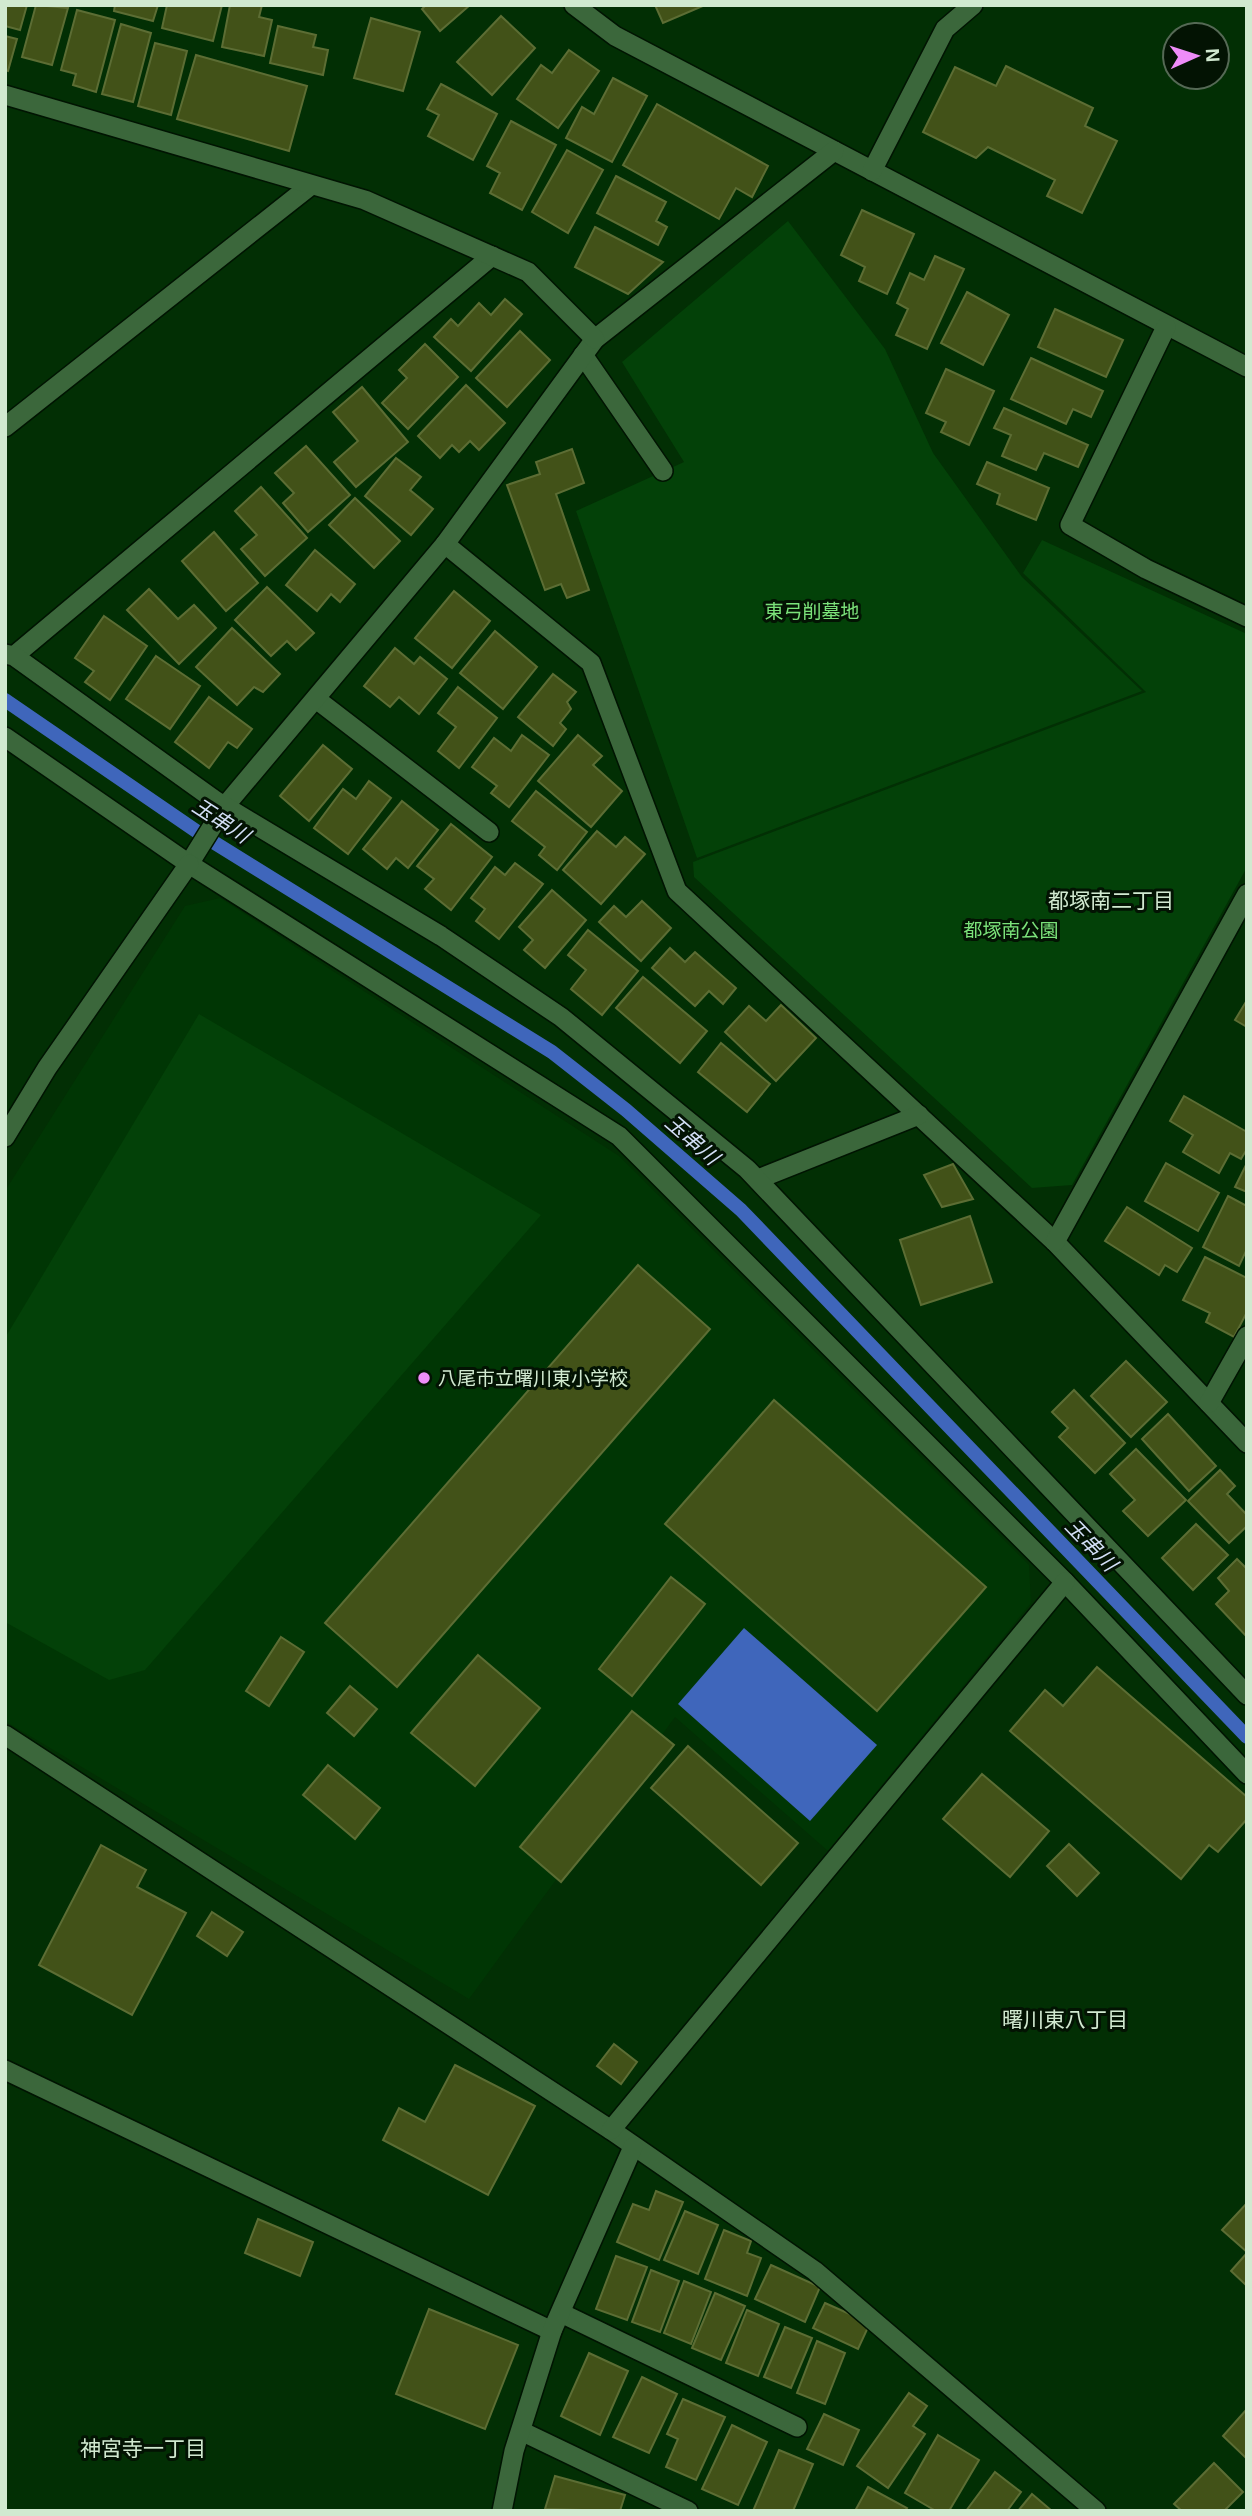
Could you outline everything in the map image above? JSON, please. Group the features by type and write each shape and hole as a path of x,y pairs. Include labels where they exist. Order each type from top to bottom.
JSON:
{"street":[{"path":"574,5 615,36 1166,327 1247,367"},
{"path":"872,171 945,29 973,5"},
{"path":"5,95 365,200 528,272 589,347 663,471"},
{"path":"5,1137 47,1068 189,864 225,806 445,544 589,347 834,151"},
{"path":"5,427 310,186"},
{"path":"492,256 10,655 225,806 441,936 561,1017 633,1073 758,1179 1247,1695"},
{"path":"1166,327 1070,525 1146,569 1247,617"},
{"path":"445,544 591,663 677,891 1055,1242 1247,1443"},
{"path":"316,699 489,832"},
{"path":"5,737 189,864 619,1136 1065,1582 1247,1774"},
{"path":"1055,1242 1247,894"},
{"path":"758,1179 919,1115"},
{"path":"1209,1403 1247,1336"},
{"path":"611,2130 1065,1582"},
{"path":"5,1735 611,2130 815,2271 1096,2511"},
{"path":"5,2070 552,2332"},
{"path":"502,2511 521,2431 552,2332 634,2147"},
{"path":"561,2313 797,2427"},
{"path":"521,2431 688,2511"}],"shaded area":[{"name":"八尾市立曙川東小学校","path":"220,898 619,1156 1029,1565 1031,1603 828,1851 675,1717 469,1999 5,1721 5,1191 185,906"}],"green space":[{"name":"東弓削墓地","path":"788,221 885,349 933,453 1022,577 1142,691 697,858 576,511 684,462 622,362"},
{"name":"都塚南公園","path":"1042,540 1247,634 1247,867 1072,1185 1032,1188 694,877 693,862 1146,692 1023,573"},
{"path":"199,1014 541,1215 145,1670 109,1680 5,1622 5,1338"}],"water":[{"path":"744,1628 877,1745 810,1821 678,1704"}],"building":[{"path":"5,5 27,5 20,30 5,26"},
{"path":"36,5 68,8 52,65 22,57"},
{"path":"115,5 158,5 153,21 114,11"},
{"path":"167,5 222,5 213,41 162,28"},
{"path":"230,5 262,5 259,17 272,20 264,56 222,47"},
{"path":"426,5 470,5 440,31 422,9"},
{"path":"655,5 705,5 663,23"},
{"path":"77,10 115,20 96,92 73,85 76,74 61,70"},
{"path":"501,16 535,48 492,95 457,62"},
{"path":"371,18 420,32 403,91 354,78"},
{"path":"121,24 151,33 133,102 102,94"},
{"path":"278,26 316,35 313,47 328,50 323,75 270,63"},
{"path":"5,36 17,39 8,71 5,70"},
{"path":"155,43 187,51 171,115 138,106"},
{"path":"569,50 599,71 558,128 517,99 541,65 552,73"},
{"path":"196,55 307,86 289,151 177,119"},
{"path":"1006,66 1093,108 1085,126 1117,141 1082,213 1047,196 1055,180 988,147 976,158 923,132 955,67 996,86"},
{"path":"613,78 647,96 612,162 566,138 582,107 594,114"},
{"path":"441,84 497,114 473,160 428,136 439,115 427,109"},
{"path":"657,104 768,166 752,197 736,188 719,219 623,165"},
{"path":"511,121 556,145 522,210 490,193 500,173 487,166"},
{"path":"567,150 603,170 568,233 532,212"},
{"path":"616,176 666,202 656,221 667,227 658,245 597,213"},
{"path":"862,210 914,234 887,294 859,281 865,267 841,255"},
{"path":"595,227 663,262 628,294 575,267"},
{"path":"935,256 964,269 927,349 896,335 908,309 897,303 910,273 924,280"},
{"path":"967,292 1009,315 983,365 941,343"},
{"path":"505,299 522,314 471,371 434,337 451,319 458,326 479,303 491,315"},
{"path":"1055,309 1123,340 1106,377 1038,347"},
{"path":"520,331 550,360 507,407 476,378"},
{"path":"425,344 458,377 408,429 382,403 407,378 399,370"},
{"path":"1031,358 1103,391 1091,417 1073,409 1066,424 1011,399"},
{"path":"946,369 994,391 969,445 941,432 946,422 926,413"},
{"path":"466,385 505,423 479,450 470,441 459,452 452,445 440,458 418,436"},
{"path":"362,387 408,442 356,487 334,462 358,441 333,412"},
{"path":"1004,408 1088,445 1078,467 1044,453 1036,470 1002,456 1011,435 994,428"},
{"path":"306,446 350,495 308,532 283,503 294,493 275,473"},
{"path":"572,449 584,483 556,494 589,590 567,598 561,584 545,590 507,485 540,474 536,462"},
{"path":"396,458 421,477 410,490 433,509 411,535 365,496"},
{"path":"987,462 1049,488 1036,520 997,504 1000,494 977,484"},
{"path":"261,487 307,538 265,576 241,549 257,535 235,511"},
{"path":"355,498 400,541 374,568 329,525"},
{"path":"214,532 258,583 226,611 182,561"},
{"path":"315,550 355,584 340,602 331,594 317,611 286,585"},
{"path":"267,587 314,633 296,650 287,641 271,656 235,620"},
{"path":"149,589 178,619 194,605 216,628 179,664 127,610"},
{"path":"454,591 490,621 452,668 415,638"},
{"path":"104,616 147,646 110,700 85,682 94,671 75,658"},
{"path":"232,628 280,674 263,692 254,687 237,705 196,667"},
{"path":"495,631 537,667 503,709 460,673"},
{"path":"395,648 414,664 420,657 447,679 419,714 399,697 390,707 364,686"},
{"path":"156,656 200,686 170,729 126,699"},
{"path":"553,674 576,692 567,702 571,709 560,723 566,729 553,746 518,717"},
{"path":"458,687 497,718 459,768 438,751 456,727 438,713"},
{"path":"209,697 252,729 237,748 228,742 209,768 175,742"},
{"path":"522,735 549,755 509,807 491,793 497,786 472,767 494,738 511,751"},
{"path":"578,735 602,756 593,765 622,791 591,827 538,781"},
{"path":"323,745 352,769 309,821 280,796"},
{"path":"369,781 391,798 348,854 314,828 343,789 356,799"},
{"path":"536,791 587,832 557,870 539,855 545,847 512,821"},
{"path":"402,801 438,830 408,868 396,858 387,869 363,849"},
{"path":"451,824 492,857 451,910 425,889 434,879 417,866"},
{"path":"597,831 616,847 625,837 645,854 601,904 563,870"},
{"path":"515,863 543,884 499,939 476,921 485,909 471,898 495,867 505,875"},
{"path":"552,890 586,920 545,968 524,950 533,940 519,927"},
{"path":"642,901 671,928 641,961 599,922 614,906 626,917"},
{"path":"588,930 638,971 602,1015 571,989 586,970 568,955"},
{"path":"670,948 685,962 695,952 736,988 723,1004 709,991 695,1006 652,968"},
{"path":"643,977 707,1031 680,1063 616,1008"},
{"path":"1247,1000 1247,1027 1235,1020"},
{"path":"781,1005 816,1038 776,1081 725,1032 749,1006 766,1021"},
{"path":"721,1043 770,1084 747,1112 698,1072"},
{"path":"1184,1096 1247,1132 1247,1149 1241,1159 1230,1153 1219,1173 1183,1152 1193,1135 1170,1121"},
{"path":"1166,1163 1219,1193 1198,1231 1145,1201"},
{"path":"1247,1163 1247,1192 1235,1187"},
{"path":"953,1164 973,1199 942,1207 924,1175"},
{"path":"1228,1196 1247,1206 1247,1249 1239,1266 1203,1247"},
{"path":"1127,1207 1192,1248 1177,1272 1165,1265 1159,1275 1105,1241"},
{"path":"970,1216 992,1282 921,1305 900,1240"},
{"path":"1205,1257 1247,1278 1247,1312 1234,1337 1206,1322 1210,1313 1183,1300"},
{"path":"638,1265 710,1329 397,1687 325,1623"},
{"path":"1126,1361 1167,1402 1131,1437 1091,1396"},
{"path":"1074,1390 1125,1443 1095,1473 1059,1437 1068,1428 1052,1412"},
{"path":"774,1400 986,1587 877,1711 665,1524"},
{"path":"1168,1414 1216,1466 1189,1491 1142,1439"},
{"path":"1136,1449 1186,1500 1148,1536 1123,1511 1135,1500 1110,1474"},
{"path":"1220,1470 1235,1486 1227,1494 1247,1515 1247,1526 1229,1543 1188,1501"},
{"path":"1196,1524 1228,1555 1193,1590 1162,1558"},
{"path":"1237,1559 1247,1569 1247,1637 1216,1604 1229,1591 1218,1578"},
{"path":"671,1577 705,1604 632,1696 599,1669"},
{"path":"281,1637 304,1652 269,1706 246,1691"},
{"path":"478,1655 540,1708 475,1786 411,1733"},
{"path":"1097,1667 1247,1797 1247,1819 1218,1852 1209,1845 1181,1879 1010,1731 1045,1690 1063,1706"},
{"path":"350,1686 377,1709 354,1736 327,1713"},
{"path":"632,1711 674,1745 561,1882 520,1847"},
{"path":"688,1746 798,1843 761,1885 651,1788"},
{"path":"328,1765 380,1808 355,1839 303,1795"},
{"path":"982,1774 1049,1831 1010,1877 943,1819"},
{"path":"1069,1844 1099,1873 1077,1896 1047,1866"},
{"path":"101,1845 146,1870 137,1887 186,1913 132,2015 39,1965"},
{"path":"212,1912 243,1932 227,1956 197,1936"},
{"path":"614,2044 637,2062 621,2084 597,2066"},
{"path":"455,2065 535,2106 488,2195 383,2140 399,2108 425,2122"},
{"path":"656,2191 683,2202 659,2260 617,2242 633,2204 649,2210"},
{"path":"1247,2203 1247,2252 1222,2230"},
{"path":"685,2211 718,2225 698,2274 664,2260"},
{"path":"258,2219 313,2242 300,2276 245,2253"},
{"path":"724,2230 751,2241 747,2253 761,2258 747,2296 705,2279"},
{"path":"1247,2253 1247,2286 1231,2271"},
{"path":"616,2256 647,2267 627,2320 596,2309"},
{"path":"771,2265 820,2287 805,2322 755,2299"},
{"path":"651,2270 679,2281 660,2332 632,2322"},
{"path":"684,2281 711,2292 691,2344 664,2333"},
{"path":"715,2293 745,2306 721,2360 692,2348"},
{"path":"825,2303 870,2323 858,2349 813,2328"},
{"path":"429,2309 518,2345 485,2429 396,2394"},
{"path":"747,2310 779,2324 758,2376 726,2363"},
{"path":"785,2327 812,2338 791,2388 764,2377"},
{"path":"817,2341 845,2353 825,2404 797,2393"},
{"path":"589,2353 628,2371 600,2435 561,2416"},
{"path":"642,2377 677,2394 649,2453 613,2437"},
{"path":"909,2393 927,2406 913,2426 925,2434 888,2488 857,2466"},
{"path":"683,2399 725,2417 696,2480 666,2467 678,2439 667,2434"},
{"path":"1247,2409 1247,2459 1223,2436"},
{"path":"824,2414 859,2430 843,2465 807,2449"},
{"path":"732,2425 767,2442 738,2505 702,2489"},
{"path":"938,2435 979,2460 949,2511 936,2511 905,2493"},
{"path":"779,2450 813,2464 793,2511 753,2511"},
{"path":"1214,2463 1243,2492 1224,2511 1182,2511 1174,2504"},
{"path":"995,2472 1021,2492 1007,2511 966,2511"},
{"path":"555,2476 625,2495 620,2511 545,2509"},
{"path":"868,2487 907,2508 905,2511 855,2511"},
{"path":"1032,2494 1052,2511 1018,2511"}],"waterway":[{"name":"玉串川","path":"5,700 202,835 552,1052 626,1110 741,1210 1247,1737"}],"place":[{"name":"八尾市立曙川東小学校","path":"424,1378"}],"district":[{"name":"都塚南二丁目","path":"1111,901"},
{"name":"曙川東八丁目","path":"1065,2020"},
{"name":"神宮寺一丁目","path":"143,2449"}]}
